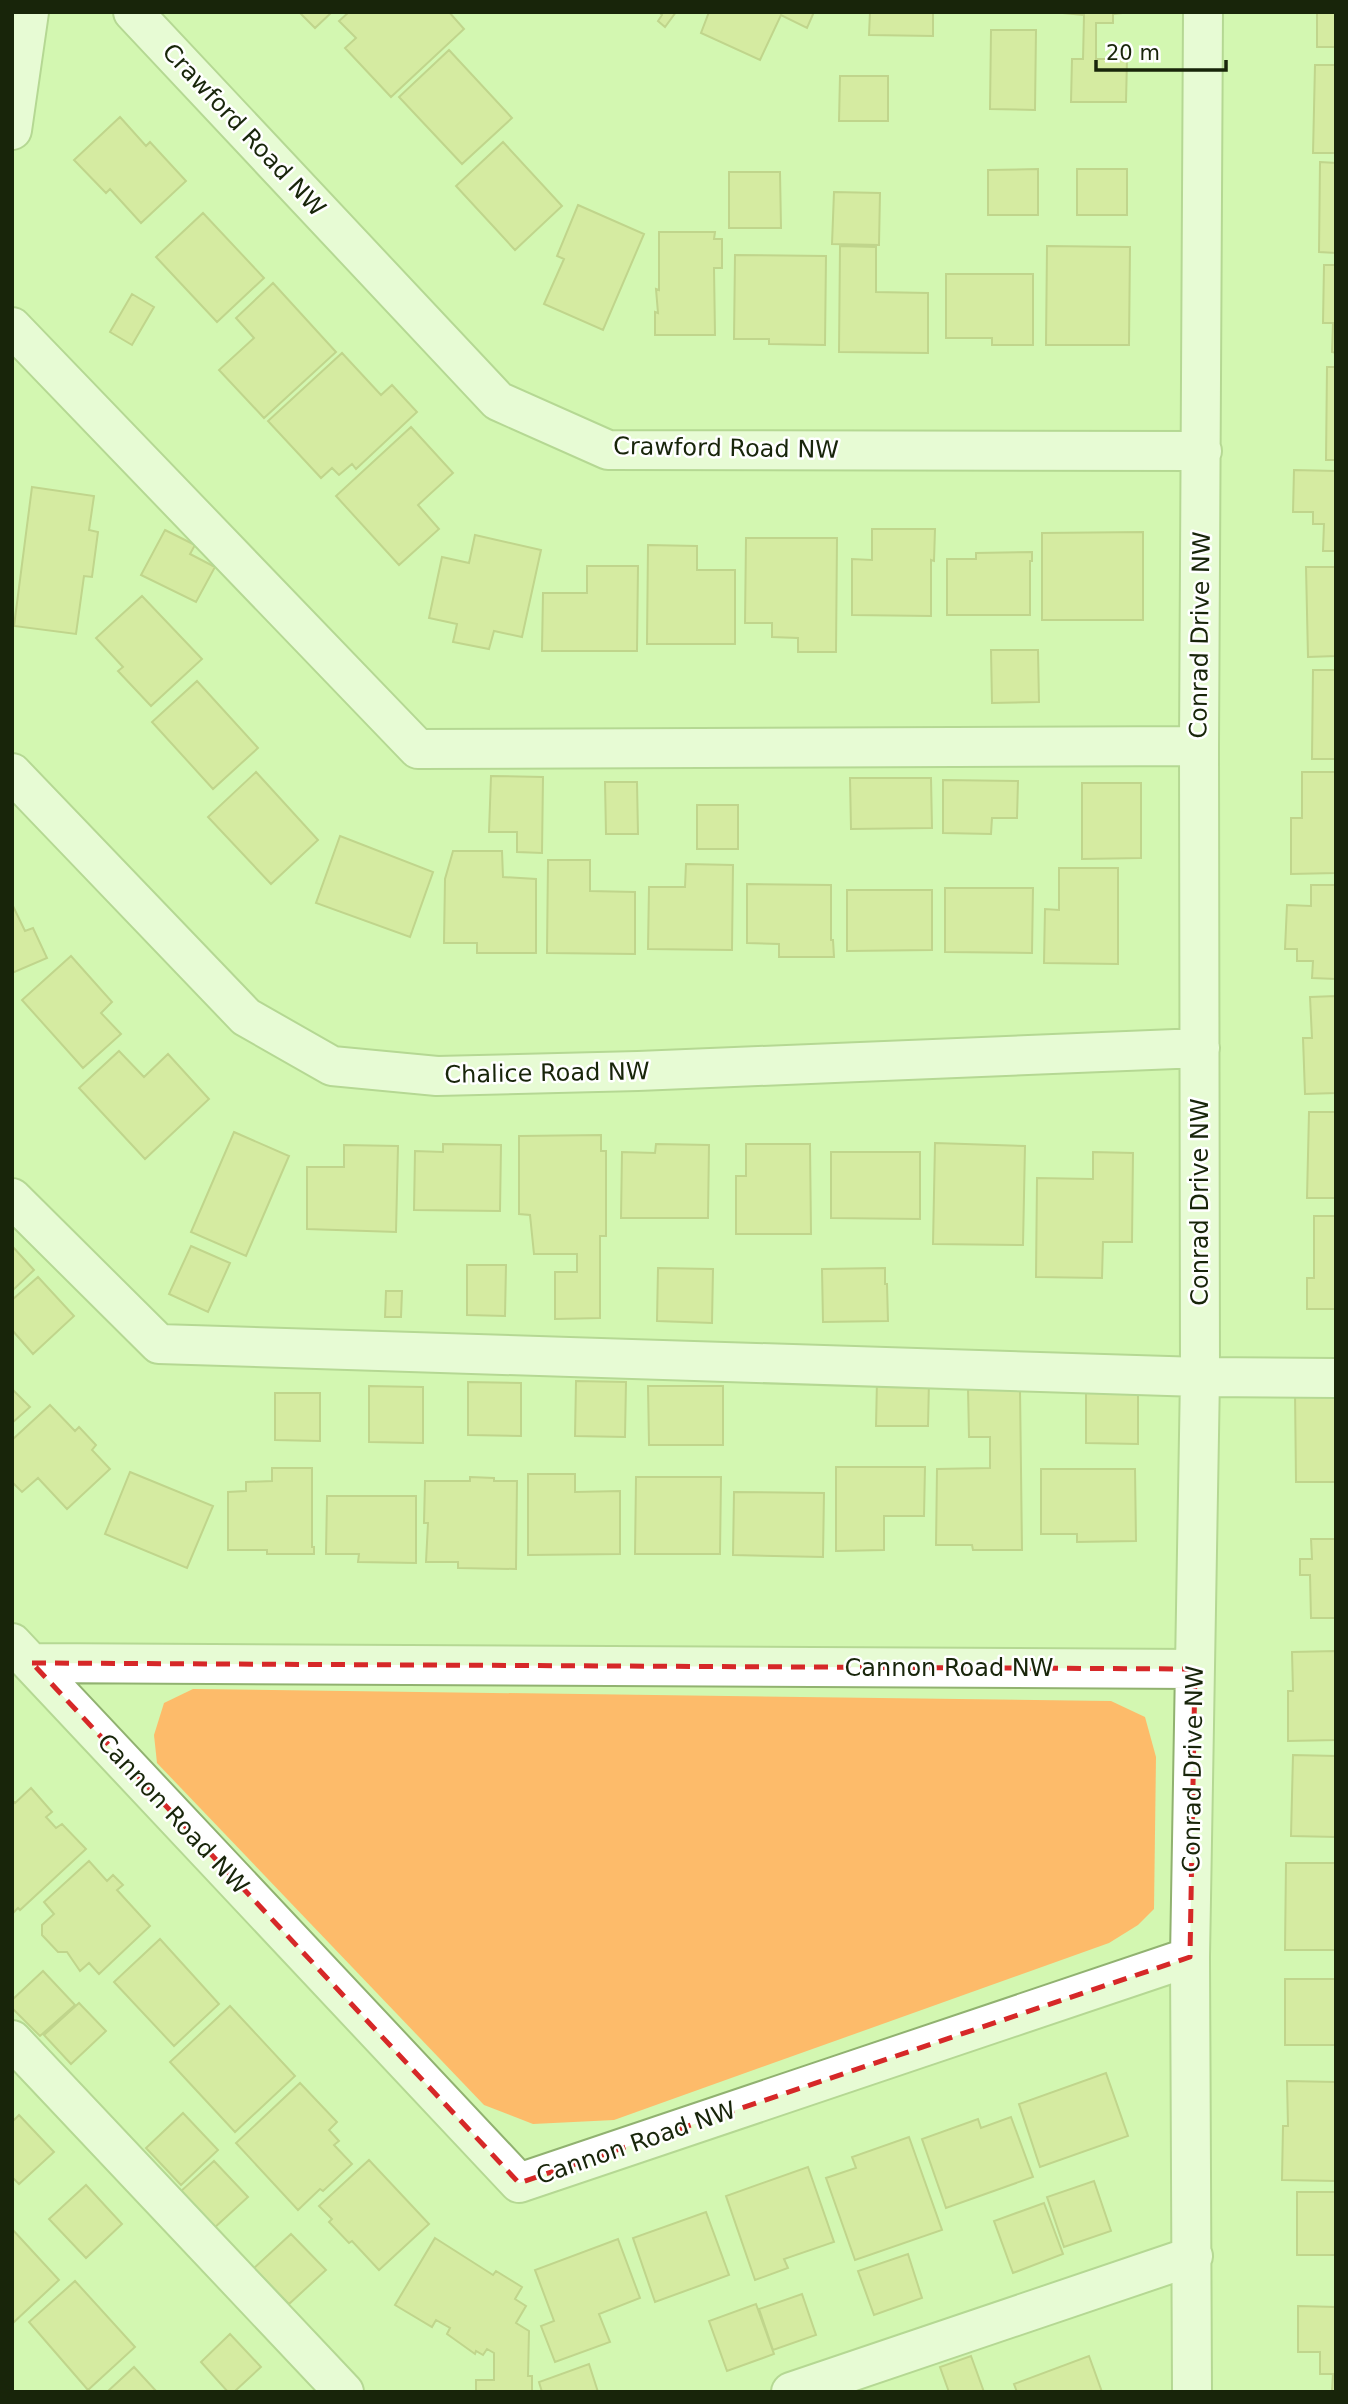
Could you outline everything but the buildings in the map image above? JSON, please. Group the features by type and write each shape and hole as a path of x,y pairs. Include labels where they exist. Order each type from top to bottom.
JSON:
{"street":[{"path":"12,130 29,12"},
{"name":"Crawford Road NW","path":"133,12 498,401 608,450 1202,451"},
{"name":"Conrad Drive NW","path":"1192,2392 1190,1956 1200,1377 1199,746 1203,12"},
{"path":"12,327 418,749 1199,746"},
{"name":"Chalice Road NW","path":"12,773 246,1017 332,1066 437,1076 638,1071 1200,1048"},
{"path":"12,1198 159,1344 1200,1377 1336,1378"},
{"name":"Cannon Road NW","path":"22,1653 1195,1670"},
{"name":"Cannon Road NW","path":"22,1653 519,2183 1190,1956"},
{"path":"12,2040 344,2392"},
{"path":"791,2392 1193,2256"}],"highlighted area":[{"path":"32,1663 1195,1669 1190,1957 519,2183"}],"shaded area":[{"path":"193,1689 1111,1701 1145,1717 1156,1757 1154,1909 1138,1925 1109,1943 614,2120 533,2124 484,2105 157,1763 154,1735 164,1703"}]}
